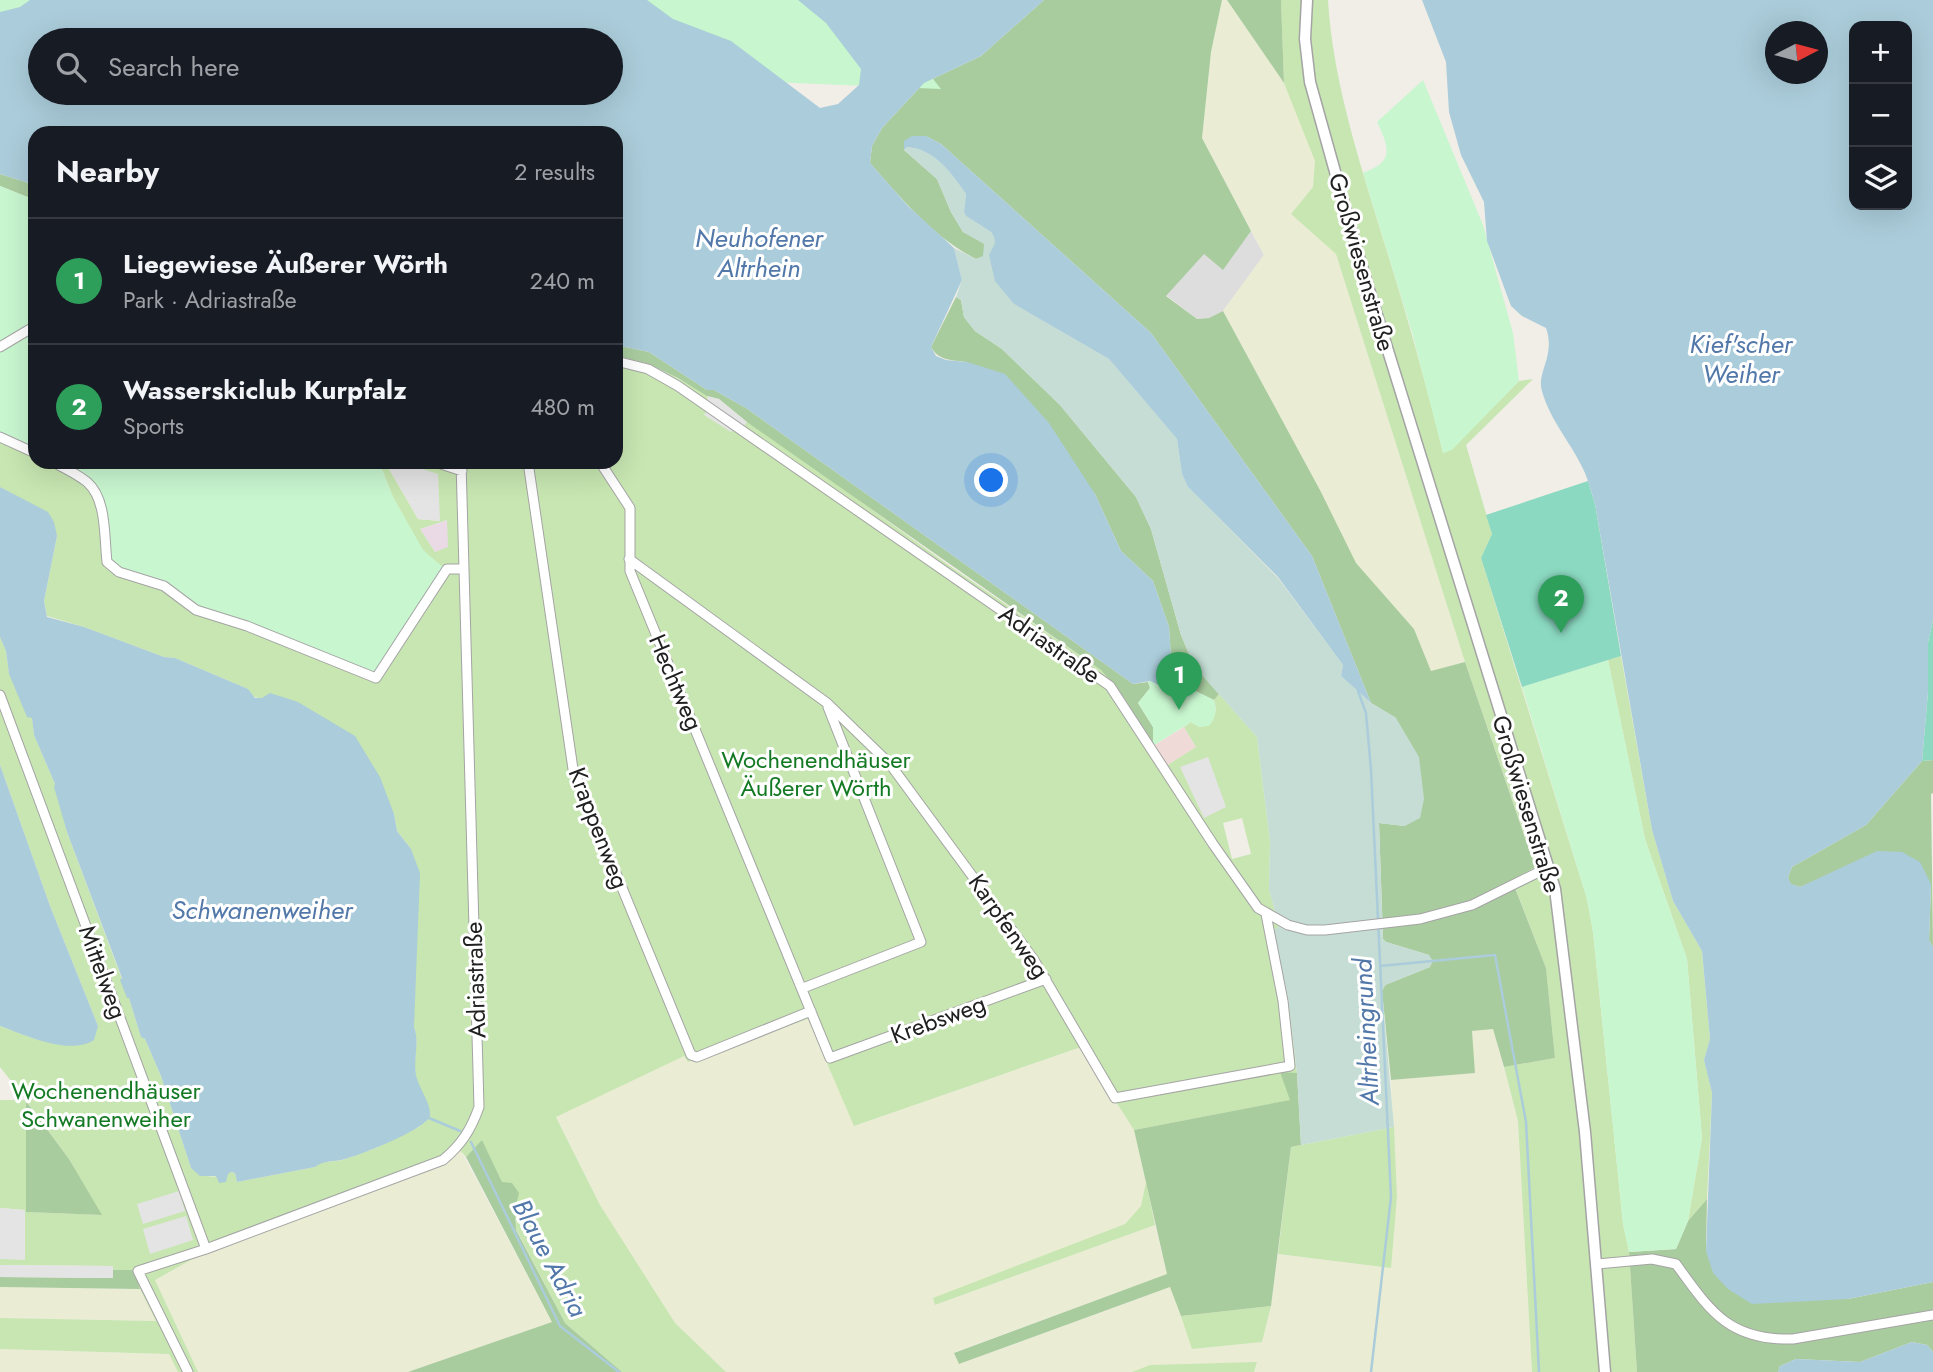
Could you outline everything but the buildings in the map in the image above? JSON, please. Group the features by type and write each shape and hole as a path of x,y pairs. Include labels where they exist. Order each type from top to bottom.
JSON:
{"street":[{"name":"Großwiesenstraße","path":"1307,0 1305,39 1310,82 1358,254 1549,867 1560,916 1597,1264 1605,1372"},
{"path":"0,346 28,330"},
{"name":"Adriastraße","path":"623,363 648,369 678,386 1110,686 1213,844 1258,908 1266,914 1288,925 1307,930 1420,919 1472,905 1549,867"},
{"path":"0,437 28,450"},
{"path":"65,469 87,482 96,492 101,507 107,562 119,572 164,586 196,610 247,626 376,678 447,569 464,569"},
{"name":"Adriastraße","path":"188,1372 138,1271 205,1249 443,1160 458,1147 472,1128 479,1108 462,469"},
{"name":"Krappenweg","path":"529,469 573,769 691,1055 697,1057 811,1011"},
{"name":"Hechtweg","path":"605,469 630,508 630,571 830,1058"},
{"name":"Karpfenweg","path":"629,559 827,703 882,755 906,782 1046,979 1115,1098 1290,1066 1283,1001 1266,914"},
{"name":"Mittelweg","path":"0,695 205,1249"},
{"path":"803,988 921,942 827,703"},
{"name":"Krebsweg","path":"830,1058 1046,979"},
{"path":"1597,1264 1652,1259 1676,1264 1717,1317 1754,1336 1793,1339 1933,1315"}],"shaded area":[{"path":"1251,231 1264,255 1223,311 1209,318 1197,319 1166,295 1204,253 1223,269"},
{"path":"707,396 719,399 747,422 741,430 735,426 731,432 704,415 709,408"},
{"path":"389,469 423,469 438,474 440,521 418,519"},
{"path":"448,520 448,548 435,552 420,529"},
{"path":"1184,727 1196,747 1166,766 1153,746"},
{"path":"1208,757 1226,807 1204,818 1180,767"},
{"path":"179,1191 185,1211 143,1224 137,1204"},
{"path":"0,1208 25,1210 25,1260 0,1259"},
{"path":"186,1216 193,1240 150,1254 143,1229"},
{"path":"0,1265 113,1266 113,1278 0,1277"}],"green space":[{"path":"0,0 843,0 906,45 941,89 769,82 623,43 623,28 28,28 28,45 0,56"},
{"path":"1044,0 1222,0 1211,52 1202,138 1251,231 1223,270 1204,254 1166,296 1197,319 1209,318 1223,311 1321,492 1356,563 1414,629 1431,671 1465,662 1535,867 1512,880 1546,968 1555,1058 1504,1067 1493,1029 1472,1031 1475,1073 1391,1080 1382,991 1385,985 1430,967 1429,955 1383,939 1379,823 1405,826 1396,718 1371,703 1312,556 1151,333 941,144 926,136 912,136 904,150 937,179 963,232 984,243 983,257 976,259 946,240 906,203 870,163 872,146 882,128 924,83 981,56"},
{"path":"1222,0 1227,0 1284,83 1302,125 1315,161 1313,187 1291,214 1336,254 1465,662 1431,672 1414,629 1356,563 1321,492 1223,311 1264,255 1202,138 1211,52"},
{"path":"1227,0 1281,0 1284,83"},
{"path":"1281,0 1328,0 1336,65 1351,130 1411,331 1443,453 1452,449 1519,381 1533,379 1466,445 1492,534 1481,558 1587,899 1593,932 1623,1224 1629,1252 1637,1372 1532,1372 1518,1121 1504,1067 1555,1058 1546,968 1512,879 1535,866 1465,662 1336,254 1291,214 1313,187 1315,161 1284,83"},
{"path":"1423,80 1483,225 1513,333 1519,381 1452,450 1443,453 1412,332 1363,173 1385,159 1386,146 1377,122"},
{"path":"907,147 934,157 949,171 966,194 964,212 994,237 1014,304 1109,359 1177,439 1182,474 1188,487 1278,578 1343,665 1341,676 1371,703 1396,718 1419,757 1424,799 1420,818 1405,826 1379,823 1383,939 1429,955 1433,961 1430,967 1385,985 1382,991 1394,1127 1301,1145 1297,1073 1288,997 1273,930 1279,927 1269,889 1270,841 1257,737 1194,666 1181,635 1151,529 1136,497 1060,405 1002,349 975,331 964,317 961,300 956,297 962,280 954,248 976,259 983,256 984,244 963,232 937,179 904,150"},
{"path":"0,174 28,183 28,197 0,186"},
{"path":"0,186 28,197 28,447 0,434"},
{"path":"956,297 961,300 964,317 975,331 1002,349 1060,405 1136,497 1151,529 1181,635 1194,666 1219,694 1214,700 1170,679 1172,672 1169,627 1153,581 1121,551 1095,494 967,362 951,360 934,352 931,347"},
{"path":"623,346 649,352 707,390 714,390 746,408 1133,684 1148,682 1150,688 1138,703 1153,727 1153,746 1125,699 1101,670 747,422 719,399 707,396 646,363 623,358"},
{"path":"623,358 664,372 719,399 947,564 1101,670 1125,699 1166,766 1196,747 1184,727 1191,722 1199,727 1209,725 1215,713 1214,700 1219,694 1257,737 1270,841 1269,889 1279,927 1273,930 1288,997 1297,1073 1281,1073 1291,1100 1134,1130 1081,1047 854,1126 808,1019 688,1062 684,1056 556,1117 600,1205 675,1323 726,1372 622,1372 565,1323 516,1229 515,1209 482,1141 466,1157 459,1149 207,1251 155,1280 198,1372 178,1372 169,1354 0,1349 0,1318 156,1321 134,1270 113,1270 113,1266 0,1265 0,1259 25,1259 25,1210 0,1208 0,1100 26,1100 0,1067 0,1026 38,1040 98,1026 50,906 0,765 0,637 6,651 9,674 32,717 34,735 55,784 67,832 141,1037 145,1039 161,1076 191,1168 200,1174 211,1176 235,1173 237,1182 315,1167 318,1163 343,1160 376,1148 419,1127 430,1113 415,1071 411,849 397,831 394,814 262,698 257,698 248,689 175,658 164,657 47,616 44,601 57,536 16,496 0,487 0,434 28,447 28,469 83,469 444,569 423,551 393,497 382,469 389,469 418,519 439,521 438,475 421,469 623,469","holes":["447,520 448,547 435,552 420,529","1242,818 1251,854 1232,859 1223,823","27,1102 69,1159 101,1215 26,1212"]},
{"path":"68,469 382,469 393,497 423,550 445,569 375,675 197,608 165,584 120,569 109,561 98,491"},
{"path":"1588,481 1595,504 1621,656 1522,687 1481,558 1492,534 1486,515"},
{"path":"1933,620 1933,760 1922,761 1928,692 1928,642"},
{"path":"1621,656 1652,830 1673,901 1702,951 1710,1039 1704,1060 1712,1093 1707,1199 1688,1221 1702,1138 1687,959 1645,839 1608,660"},
{"path":"1608,660 1645,839 1687,959 1702,1138 1688,1221 1676,1249 1629,1252 1623,1224 1593,932 1587,899 1522,687"},
{"path":"1170,679 1214,700 1216,710 1209,726 1199,727 1191,722 1153,746 1153,727 1138,703 1150,688 1148,682 1161,686"},
{"path":"1933,760 1933,947 1929,940 1931,884 1827,876 1800,887 1790,884 1788,877 1792,867 1866,825 1922,761"},
{"path":"808,1019 855,1126 1081,1047 1134,1130 1146,1182 1141,1206 1125,1224 933,1299 936,1305 1155,1225 1167,1274 955,1352 960,1364 1171,1287 1193,1349 1262,1342 1271,1306 1278,1254 1390,1268 1397,1197 1391,1080 1475,1073 1471,1031 1493,1029 1518,1121 1532,1372 1254,1372 1257,1363 1150,1365 1132,1372 726,1372 675,1323 600,1205 556,1116 684,1055 689,1062"},
{"path":"1280,1072 1297,1073 1301,1145 1291,1147 1271,1306 1181,1316 1170,1287 959,1364 954,1353 1167,1274 1134,1130 1290,1100"},
{"path":"26,1101 69,1159 102,1215 26,1212"},
{"path":"1394,1127 1397,1197 1391,1268 1278,1254 1291,1147"},
{"path":"482,1140 502,1182 512,1183 519,1193 515,1209 516,1230 565,1323 622,1372 408,1372 552,1322 466,1157"},
{"path":"460,1149 552,1322 408,1372 198,1372 155,1280 207,1251"},
{"path":"1146,1182 1155,1225 935,1305 933,1298 1125,1224 1141,1206"},
{"path":"1707,1199 1706,1251 1848,1299 1933,1282 1933,1352 1927,1345 1912,1342 1860,1362 1796,1359 1780,1366 1778,1372 1637,1372 1629,1252 1676,1249 1688,1221"},
{"path":"113,1270 134,1270 140,1289 0,1287 0,1277 113,1278"},
{"path":"0,1287 140,1289 157,1321 0,1318"},
{"path":"1271,1306 1262,1342 1192,1349 1181,1316"},
{"path":"0,1349 169,1354 178,1372 0,1372"},
{"path":"1257,1362 1254,1372 1132,1372 1150,1365"}],"water":[{"name":"Neuhofener Altrhein","path":"30,0 647,0 673,19 731,41 820,108 838,104 859,85 861,69 826,23 798,0 1044,0 981,56 924,83 882,128 872,146 870,163 908,206 954,248 962,280 931,347 936,356 1005,374 1049,423 1095,494 1121,551 1153,581 1169,627 1172,672 1170,679 1161,686 1150,681 1133,684 746,408 714,390 707,390 649,352 623,346 623,126 28,126 28,183 0,174 0,12 20,7"},
{"name":"Kief'scher Weiher","path":"1422,0 1933,0 1933,620 1928,642 1928,692 1922,761 1866,825 1792,867 1788,877 1791,884 1800,887 1877,851 1902,852 1920,862 1931,884 1929,940 1933,947 1933,1282 1848,1299 1752,1304 1728,1289 1713,1273 1706,1251 1712,1093 1704,1060 1710,1039 1702,951 1673,901 1652,830 1595,504 1585,473 1550,413 1542,391 1541,377 1549,347 1546,328 1522,316 1511,306 1487,241 1484,202 1461,155 1449,112 1446,62"},
{"path":"912,136 926,136 941,144 1151,333 1312,556 1371,703 1341,676 1343,665 1278,577 1188,487 1182,474 1177,439 1109,359 1014,304 995,281 989,255 995,243 994,237 991,232 966,216 966,194 942,164 926,152 907,147 904,150 904,141"},
{"name":"Schwanenweiher","path":"0,487 48,512 54,522 57,536 44,601 47,617 84,627 164,657 175,658 248,689 255,698 262,698 270,693 298,702 355,736 380,777 394,814 397,831 411,849 420,873 415,1069 417,1080 429,1105 430,1115 418,1127 392,1141 345,1159 237,1182 235,1173 231,1172 226,1182 219,1183 216,1176 200,1176 191,1168 161,1076 145,1039 141,1037 129,998 120,980 122,978 67,832 55,784 34,735 32,718 27,717 9,674 6,651 0,637"},
{"path":"0,765 50,906 98,1026 94,1040 84,1044 60,1045 34,1039 0,1026"},
{"path":"1912,1342 1927,1345 1933,1352 1933,1372 1778,1372 1780,1366 1796,1359 1860,1362"}],"waterway":[{"name":"Altrheingrund","path":"1358,691 1366,713 1371,770 1391,1197 1371,1372"},
{"path":"1380,966 1495,955 1526,1122 1539,1372"},
{"name":"Blaue Adria","path":"429,1118 460,1131"},
{"name":"Blaue Adria","path":"471,1142 560,1326 619,1372"}],"place":[{"name":"Wasserskiclub Kurpfalz","path":"1561,633"},
{"name":"Liegewiese Äußerer Wörth","path":"1179,710"}],"park label":[{"name":"Wochenendhäuser Äußerer Wörth","path":"816,773"},
{"name":"Wochenendhäuser Schwanenweiher","path":"106,1104"}]}
